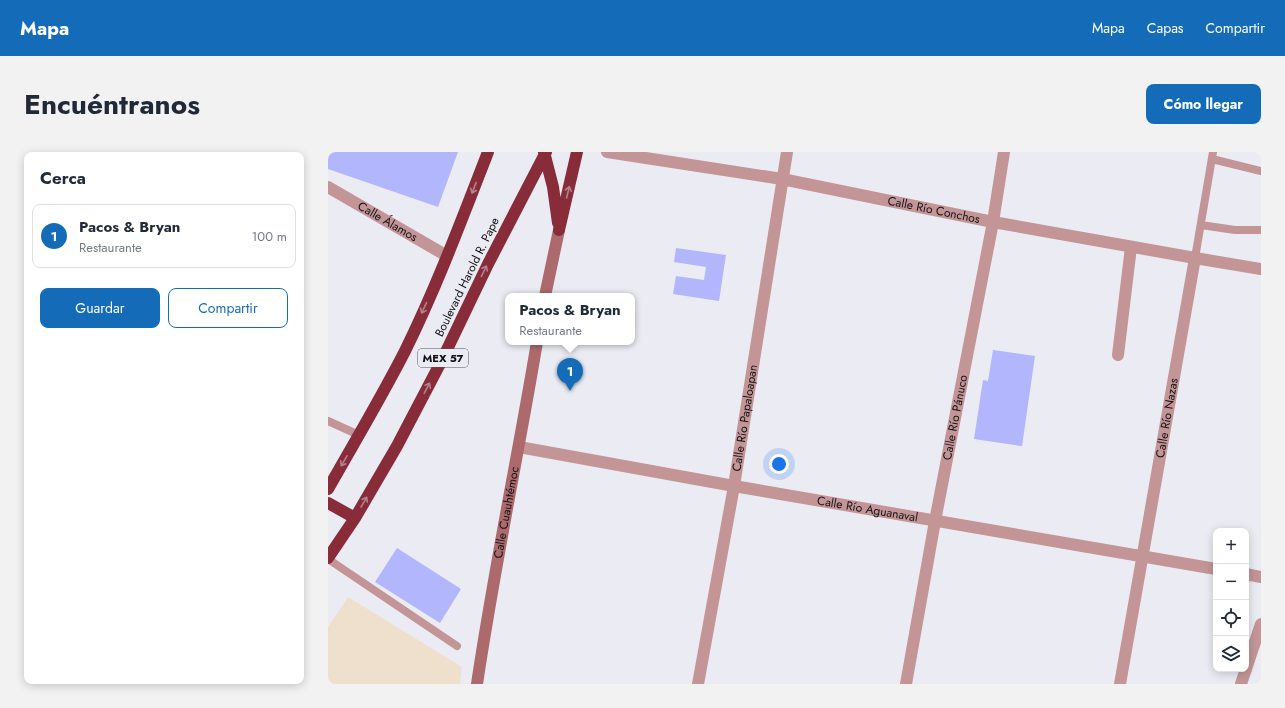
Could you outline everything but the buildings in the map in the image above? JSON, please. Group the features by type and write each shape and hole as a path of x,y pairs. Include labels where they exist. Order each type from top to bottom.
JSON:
{"highway":[{"name":"Boulevard Harold R. Pape","path":"328,489 405,351 447,256 488,152"},
{"path":"559,230 577,152"},
{"name":"Boulevard Harold R. Pape","path":"328,559 355,518 397,446 442,360 488,264 545,153"},
{"path":"545,153 553,187 559,230"},
{"path":"328,503 355,518"}],"street":[{"name":"Calle Río Conchos","path":"607,152 782,179 992,222 1261,269"},
{"name":"Calle Río Papaloapan","path":"698,684 734,486 787,152"},
{"name":"Calle Río Pánuco","path":"906,684 1004,152"},
{"name":"Calle Álamos","path":"328,187 447,256"},
{"path":"546,293 559,230"},
{"path":"1118,355 1131,247"},
{"name":"Calle Río Nazas","path":"1120,684 1195,258"},
{"name":"Calle Cuauhtémoc","path":"477,684 536,345"},
{"name":"Calle Río Aguanaval","path":"519,447 734,486 1213,569"},
{"path":"1249,575 1261,577"},
{"path":"1249,660 1261,624"},
{"path":"1241,684 1245,672"}],"lane":[{"path":"1212,156 1261,171"},
{"name":"Calle Río Nazas","path":"1195,258 1212,156"},
{"path":"1201,225 1235,230 1261,230"},
{"path":"328,421 359,435"},
{"path":"328,559 457,646"}],"shaded area":[{"path":"348,597 462,667 460,684 328,684 328,627"}],"place":[{"name":"Pacos & Bryan","path":"570,391"}]}
